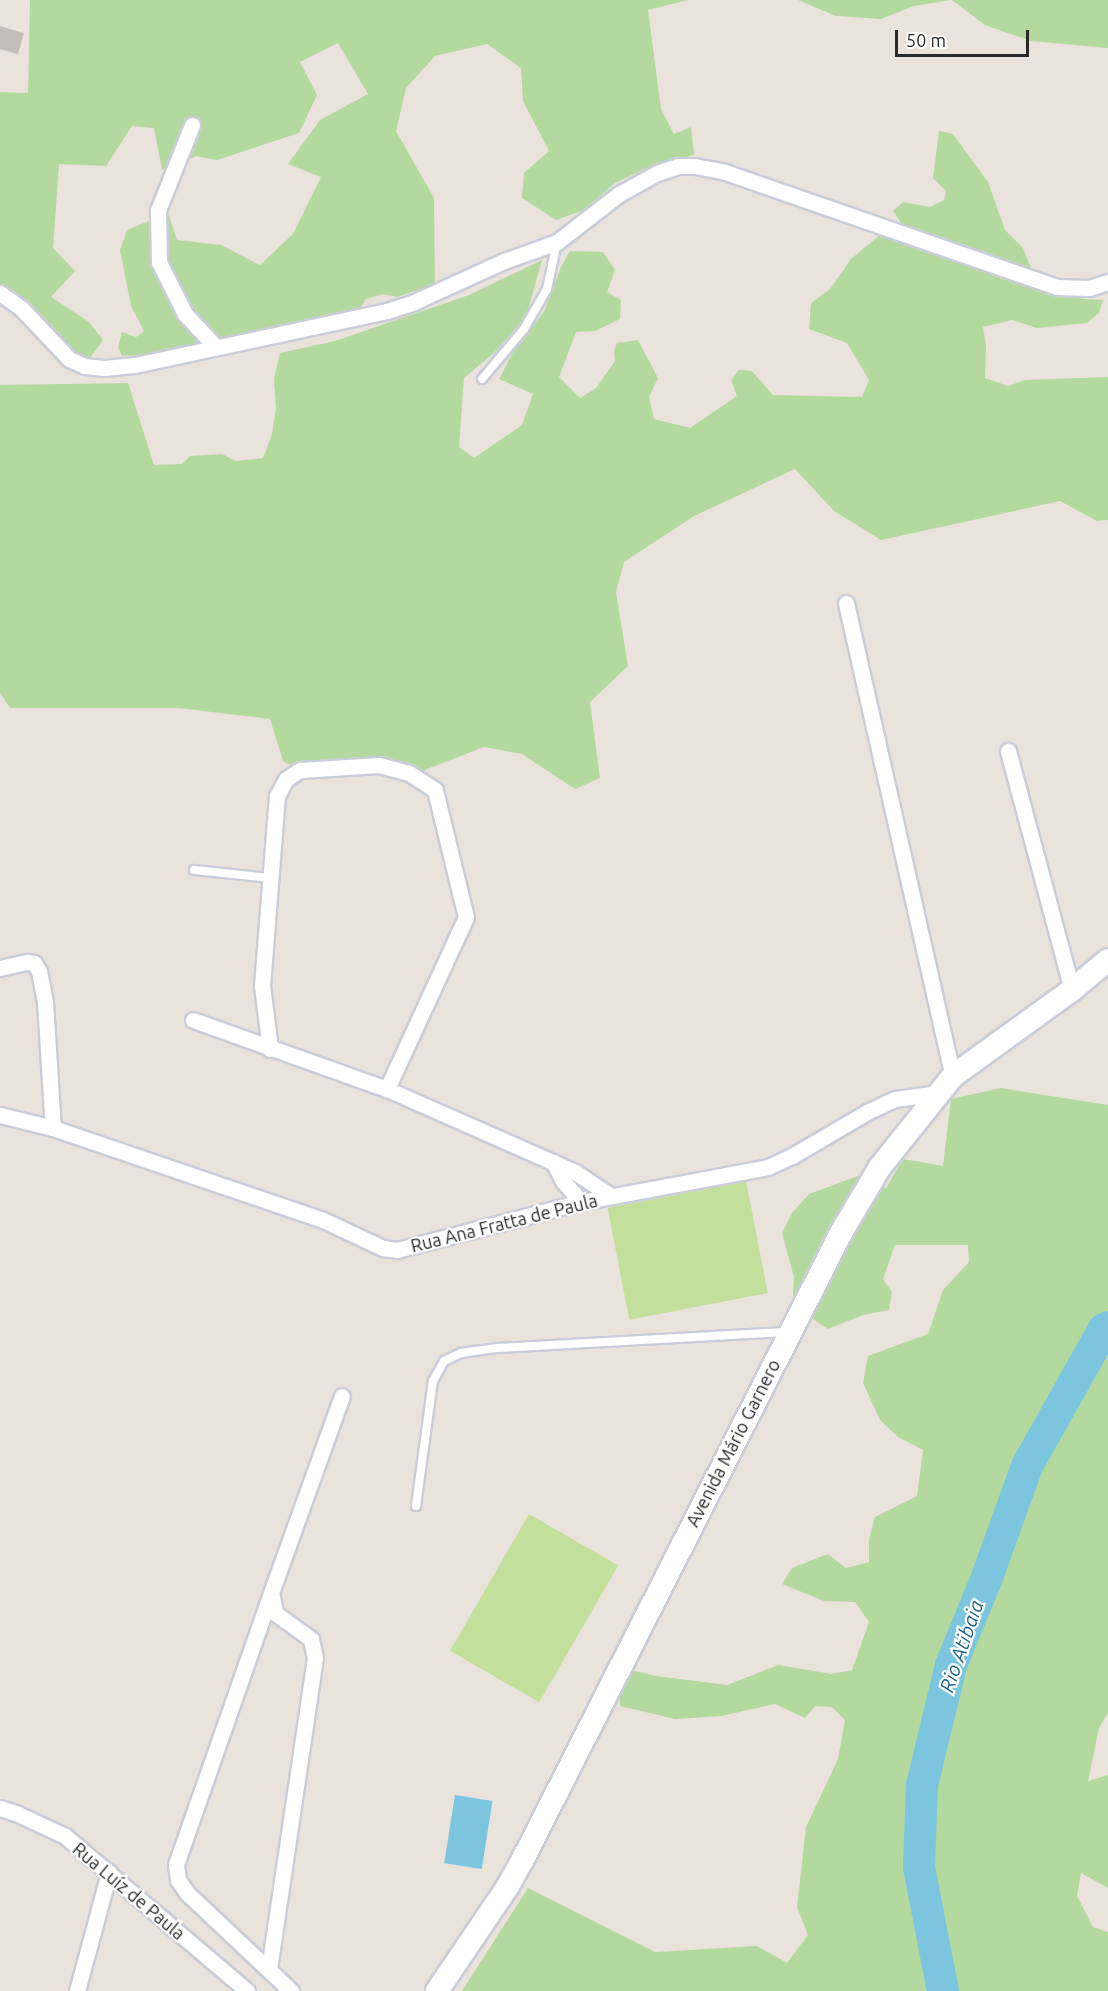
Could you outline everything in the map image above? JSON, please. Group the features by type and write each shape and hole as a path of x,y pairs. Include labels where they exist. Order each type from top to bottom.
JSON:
{"main road":[{"name":"Avenida Mário Garnero","path":"437,1991 502,1896 523,1859 790,1331 842,1231 880,1167 946,1085 1108,960"}],"street":[{"path":"192,125 158,210 159,262 185,314 216,348"},
{"path":"0,293 21,308 69,359 85,366 105,368 135,365 387,311 414,302 504,261 558,242 619,194 657,173 678,166 695,166 735,176 1057,286 1089,288 1108,282"},
{"path":"846,603 946,1085"},
{"path":"1008,751 1071,990"},
{"path":"270,1049 262,986 277,796 286,779 300,770 379,765 409,773 435,790 466,917 387,1089"},
{"path":"0,968 27,962 38,966 45,1002 52,1128"},
{"path":"193,1020 387,1089 575,1172 611,1196"},
{"name":"Rua Ana Fratta de Paula","path":"0,1115 52,1128 321,1219 383,1248 397,1250 580,1202 768,1167 895,1099 946,1085"},
{"path":"553,1162 563,1181 580,1202"},
{"path":"291,1991 187,1893 178,1880 176,1864 342,1396"},
{"path":"269,1969 315,1658 311,1639 275,1613 271,1593"},
{"name":"Rua Luíz de Paula","path":"0,1808 64,1836 247,1991"},
{"path":"76,1991 109,1872"}],"lane":[{"path":"482,379 524,329 547,289 558,242"},
{"path":"194,870 270,878"},
{"path":"416,1506 433,1381 444,1361 461,1353 520,1347 790,1331"}],"green space":[{"path":"30,0 688,0 648,10 661,109 674,134 691,127 694,155 651,166 615,183 584,210 556,220 522,198 524,173 549,151 523,101 521,68 487,44 435,56 406,88 396,131 434,198 435,284 397,297 383,294 366,299 359,310 155,355 122,356 118,347 122,332 136,337 144,331 131,306 120,250 127,230 168,213 177,240 221,245 260,265 293,234 321,177 288,164 320,120 368,94 338,43 300,62 317,95 299,133 217,160 196,156 162,170 154,128 132,126 106,166 59,164 53,248 75,271 51,297 89,322 103,340 90,358 73,354 28,306 0,284 0,92 28,93"},
{"path":"798,0 951,0 914,6 881,19 836,16"},
{"path":"952,0 1108,0 1108,48 1031,41 985,25"},
{"path":"939,131 953,134 988,182 1005,230 1023,248 1040,291 1103,300 1099,313 1087,323 1037,328 1012,320 983,327 986,345 985,378 1008,386 1025,380 1108,377 1108,520 1097,521 1060,501 881,540 834,511 795,469 694,516 624,562 616,592 628,666 590,702 600,778 575,789 522,754 484,747 422,771 309,775 283,761 270,719 178,708 10,708 0,693 0,385 128,383 154,465 182,464 190,456 222,454 236,461 263,458 272,434 276,408 274,379 280,353 335,341 469,295 542,260 526,317 494,353 464,378 459,447 474,458 522,425 533,394 499,379 517,345 544,312 561,267 570,251 603,252 615,270 607,292 621,300 620,319 595,331 576,332 559,377 580,398 596,388 615,361 614,351 617,343 638,340 658,378 649,397 654,419 690,428 737,396 731,380 739,370 752,371 773,395 862,397 869,380 847,343 809,329 811,303 830,289 851,259 880,235 904,227 893,211 903,202 930,207 944,200 946,191 933,178"},
{"path":"1001,1088 1108,1105 1108,1713 1099,1728 1088,1781 1108,1775 1108,1888 1081,1873 1077,1896 1093,1927 1108,1932 1108,1991 462,1991 528,1888 655,1952 757,1946 787,1963 808,1935 797,1907 806,1827 838,1759 845,1720 832,1707 815,1706 805,1718 775,1704 721,1716 675,1719 620,1706 619,1690 631,1670 656,1676 727,1685 778,1665 832,1674 852,1670 869,1622 855,1602 824,1601 782,1584 792,1568 828,1554 846,1568 869,1562 869,1539 875,1517 917,1496 923,1450 898,1437 880,1420 863,1383 868,1356 928,1334 943,1290 969,1262 968,1245 895,1245 883,1279 892,1292 889,1310 863,1315 828,1329 805,1314 793,1296 794,1277 782,1233 792,1213 809,1194 858,1176 886,1188 903,1159 943,1166 951,1099"},
{"path":"746,1181 768,1293 629,1320 608,1208"},
{"path":"529,1514 618,1566 539,1702 450,1651"}],"water":[{"path":"455,1795 493,1801 482,1869 444,1863"}],"building":[{"path":"0,26 24,33 18,54 0,49"}],"waterway":[{"name":"Rio Atibaia","path":"943,1991 919,1867 922,1785 951,1665 986,1580 1027,1466 1104,1329 1108,1327"}]}
